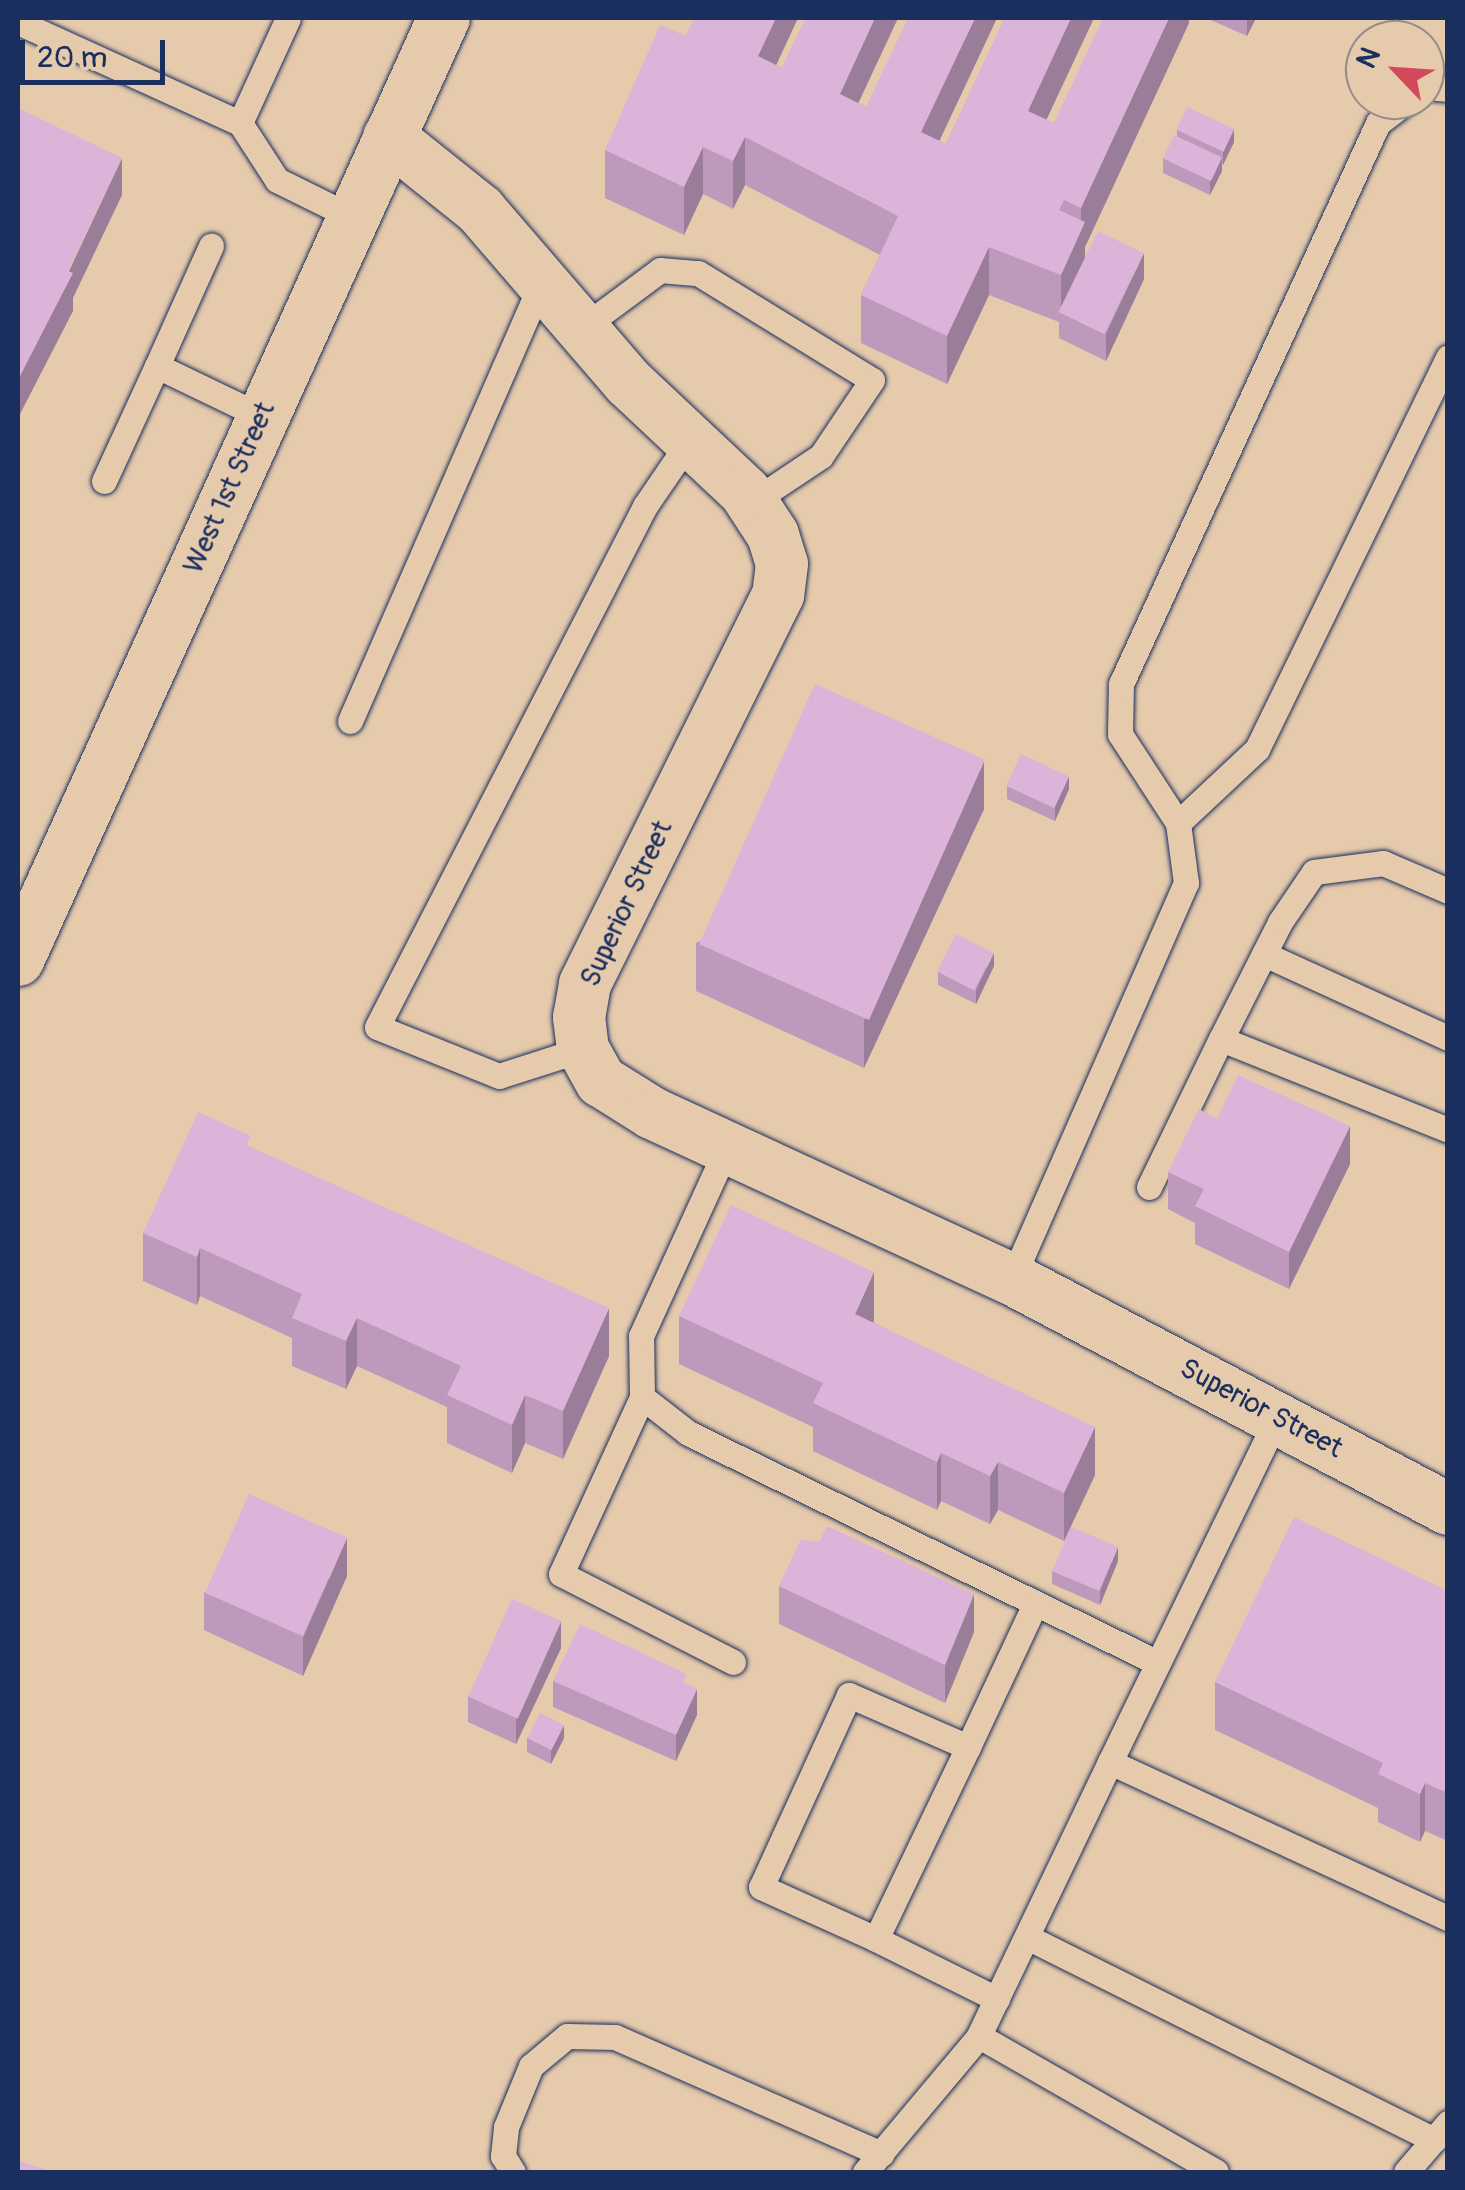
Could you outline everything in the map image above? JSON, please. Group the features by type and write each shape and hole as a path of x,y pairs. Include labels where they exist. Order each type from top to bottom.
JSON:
{"street":[{"name":"West 1st Street","path":"18,960 444,18"},
{"name":"Superior Street","path":"389,137 480,210 582,328 752,502 782,564 778,595 585,984 578,1017 583,1049 600,1080 727,1147 1012,1280 1278,1416 1448,1509"}],"lane":[{"path":"240,123 288,18"},
{"path":"18,22 240,123 277,180 352,217"},
{"path":"1012,1280 1186,882 1178,823 1120,734 1121,684 1382,120"},
{"path":"104,480 210,246"},
{"path":"582,328 660,270 698,273 872,380 821,456 752,502"},
{"path":"350,722 542,282"},
{"path":"1178,823 1257,748 1448,358"},
{"path":"158,366 262,417"},
{"path":"583,1049 499,1076 377,1027 645,506 690,440"},
{"path":"1149,1188 1264,954 1314,872 1383,863 1448,891"},
{"path":"1264,954 1448,1038"},
{"path":"1221,1039 1448,1130"},
{"path":"727,1147 641,1336 642,1396 561,1574 733,1662"},
{"path":"642,1396 688,1433 1158,1663"},
{"path":"513,2172 503,2156 512,2112 531,2066 567,2036 615,2037 873,2163 979,2036 1278,1416"},
{"path":"876,1939 1035,1604"},
{"path":"968,1747 849,1696 761,1887 997,1998"},
{"path":"1110,1762 1448,1918"},
{"path":"1027,1937 1441,2132 1406,2172"},
{"path":"979,2036 1216,2172"}],"building":[{"path":"695,18 776,18 758,56 782,68 806,18 875,18 840,94 866,107 908,18 975,18 921,132 946,144 1005,18 1071,18 1028,111 1054,123 1103,18 1169,18 1081,208 1064,200 1059,210 1085,222 1061,275 989,247 947,336 861,295 898,216 745,137 733,161 703,147 684,187 605,150 660,25 686,36"},
{"path":"1187,107 1234,129 1224,152 1176,130"},
{"path":"18,108 122,158 68,271 73,273 18,380"},
{"path":"1174,135 1222,157 1211,181 1163,159"},
{"path":"1098,231 1144,253 1104,334 1059,312"},
{"path":"815,684 985,760 869,1020 699,944"},
{"path":"1021,754 1069,776 1054,808 1006,786"},
{"path":"956,934 993,953 974,990 937,971"},
{"path":"1238,1075 1350,1126 1289,1252 1195,1206 1204,1189 1168,1172 1199,1109 1217,1119"},
{"path":"198,1112 251,1136 246,1145 609,1308 563,1411 525,1395 512,1425 447,1395 461,1366 357,1318 346,1341 292,1318 302,1294 200,1248 197,1257 143,1233"},
{"path":"731,1205 874,1272 855,1314 1095,1427 1064,1493 998,1462 990,1476 941,1453 937,1462 813,1403 823,1383 679,1316"},
{"path":"249,1494 347,1538 303,1636 205,1593"},
{"path":"1294,1517 1448,1591 1448,1793 1425,1783 1420,1794 1378,1774 1383,1763 1215,1682"},
{"path":"827,1526 974,1594 945,1665 779,1586 801,1539 819,1542"},
{"path":"1071,1527 1118,1547 1099,1591 1052,1571"},
{"path":"512,1599 561,1621 518,1719 468,1697"},
{"path":"580,1624 687,1674 683,1682 697,1689 676,1735 553,1681"},
{"path":"540,1713 564,1725 551,1750 527,1738"},
{"path":"18,2161 47,2170 18,2172"}]}
